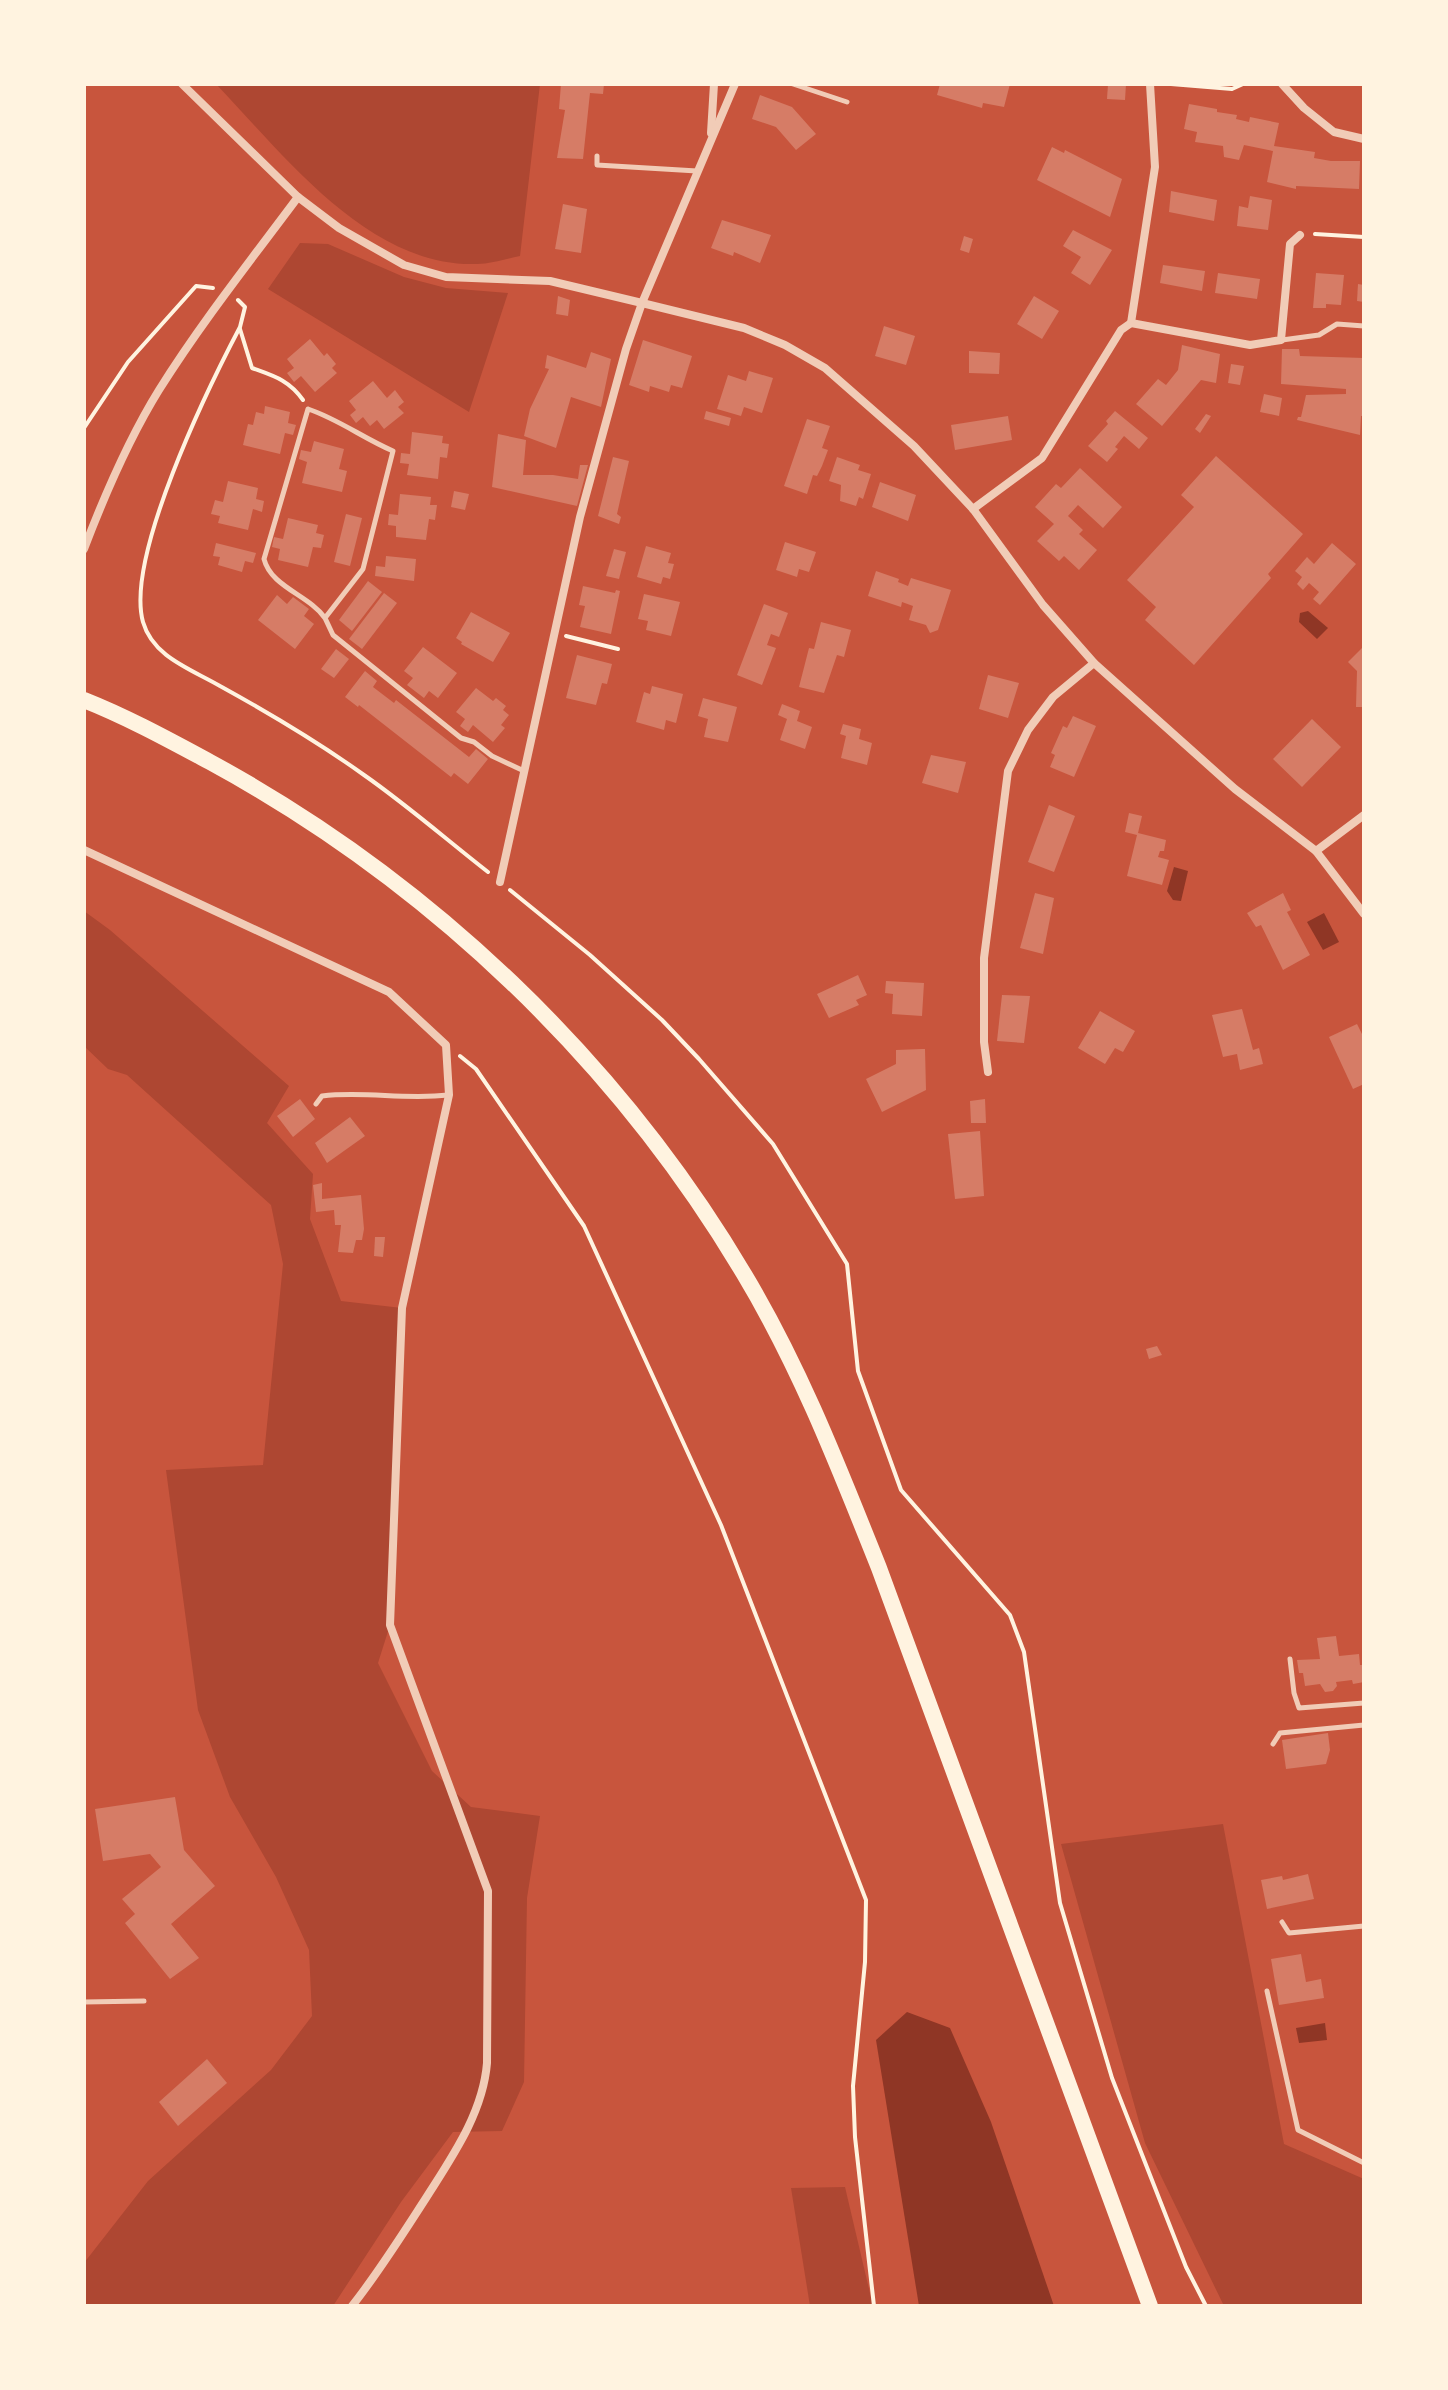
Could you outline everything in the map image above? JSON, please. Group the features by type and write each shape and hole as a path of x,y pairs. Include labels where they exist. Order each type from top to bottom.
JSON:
{"main road":[{"path":"84,700 255,786 332,836 396,883 471,945 536,1005 591,1063 699,1202 784,1345 835,1456 1150,2306"}],"street":[{"path":"182,84 298,197 375,250 404,265 446,277 550,281 642,303 744,328 785,345 825,368 914,446 973,509 1043,605 1094,663 1235,789 1316,851 1364,914"},
{"path":"711,142 714,84"},
{"path":"500,882 580,517 626,349 642,303 735,84"},
{"path":"1131,323 1155,167 1150,84"},
{"path":"1282,84 1304,108 1334,132 1364,139"},
{"path":"84,549 108,489 158,391 191,341 298,197"},
{"path":"973,509 1042,458 1121,330 1131,323 1250,345 1281,340 1290,244 1300,235"},
{"path":"988,1072 984,1042 984,958 1008,771 1028,730 1053,697 1094,663"},
{"path":"1316,851 1364,815"},
{"path":"84,850 389,992 446,1045 449,1095 402,1308 390,1625 488,1891 485,2085 460,2144 380,2271 352,2306"}],"lane":[{"path":"793,84 847,102"},
{"path":"597,156 597,165 698,171"},
{"path":"1281,340 1319,335 1337,324 1364,326"},
{"path":"325,618 363,569 393,451 366,439 335,418 308,409 264,559 266,569 319,610 333,635 461,738 474,742 492,756 525,772"},
{"path":"316,1104 322,1096 340,1094 426,1098 449,1095"},
{"path":"1290,1659 1299,1708 1364,1703"},
{"path":"1273,1744 1280,1733 1364,1725"},
{"path":"1282,1922 1289,1933 1364,1926"},
{"path":"1267,1991 1298,2130 1364,2163"},
{"path":"84,2002 144,2001"}],"path":[{"path":"1171,84 1232,89 1243,84"},
{"path":"1300,235 1364,237"},
{"path":"240,327 252,368 283,379 295,389 308,409"},
{"path":"555,633 618,649"},
{"path":"476,1069 584,1226 721,1525 866,1900 865,1962 853,2086 855,2137 874,2306"}],"shaded area":[{"path":"216,84 540,84 520,256 477,264 438,260 400,248 365,228 332,202 270,143"},
{"path":"300,243 328,244 404,277 446,288 508,293 469,412 268,289"},
{"path":"1308,611 1328,628 1317,639 1299,622 1300,613"},
{"path":"1174,867 1188,871 1181,901 1173,900 1167,891"},
{"path":"84,911 110,930 289,1086 267,1123 313,1174 310,1219 341,1301 402,1308 390,1625 378,1663 432,1771 471,1807 540,1816 527,1898 524,2082 502,2131 453,2132 401,2202 333,2306 84,2306 84,2263 148,2181 271,2070 312,2016 309,1950 276,1877 230,1797 198,1710 166,1470 263,1465 283,1264 271,1205 127,1075 108,1069 84,1046"},
{"path":"1324,913 1339,942 1323,950 1307,922"},
{"path":"1223,1824 1284,2144 1364,2179 1364,2306 1224,2306 1145,2143 1061,1844"},
{"path":"907,2012 950,2028 991,2122 1054,2306 919,2306 876,2040"},
{"path":"1325,2023 1327,2040 1299,2043 1296,2028"},
{"path":"845,2187 873,2306 810,2306 791,2188"}],"building":[{"path":"561,84 604,84 603,94 590,93 583,159 557,158 565,110 559,109"},
{"path":"940,84 1010,84 1004,107 983,103 982,108 937,95"},
{"path":"1108,84 1126,84 1125,100 1107,99"},
{"path":"760,95 792,107 816,134 796,150 776,127 752,119"},
{"path":"1189,104 1237,115 1236,119 1249,122 1250,117 1279,123 1274,146 1315,152 1314,158 1331,161 1360,161 1359,189 1296,186 1296,189 1267,182 1273,151 1244,145 1239,160 1224,157 1223,146 1195,142 1197,132 1184,129"},
{"path":"1052,147 1064,153 1065,150 1122,179 1110,217 1037,180"},
{"path":"1171,191 1217,200 1214,221 1169,212"},
{"path":"1250,196 1272,200 1268,230 1237,226 1239,206 1248,208"},
{"path":"563,204 587,209 581,253 555,249"},
{"path":"722,220 771,235 760,263 734,252 733,256 711,248"},
{"path":"1073,230 1112,250 1090,285 1071,273 1081,257 1063,246"},
{"path":"964,236 973,239 969,253 960,250"},
{"path":"1163,265 1205,271 1202,291 1160,283"},
{"path":"1218,273 1260,279 1257,299 1215,293"},
{"path":"1316,273 1344,275 1341,305 1326,304 1326,308 1313,308"},
{"path":"1358,284 1364,285 1364,302 1357,301"},
{"path":"558,296 570,300 568,316 556,314"},
{"path":"1034,296 1059,311 1042,339 1017,324"},
{"path":"884,326 915,336 906,365 875,356"},
{"path":"310,339 324,356 327,353 336,364 332,368 337,373 315,392 301,376 294,382 287,373 294,368 287,359"},
{"path":"643,340 692,356 682,388 671,385 669,392 650,386 649,392 629,385"},
{"path":"1182,345 1220,354 1216,383 1201,380 1162,426 1136,404 1158,379 1166,385 1178,370"},
{"path":"1282,349 1299,349 1300,356 1364,358 1364,416 1361,416 1360,435 1297,420 1301,417 1306,395 1346,394 1346,389 1281,384"},
{"path":"969,351 1000,353 999,374 969,373"},
{"path":"591,352 611,359 601,407 571,397 556,448 524,436 530,409 549,369 545,368 547,355 586,368"},
{"path":"1231,364 1244,366 1240,385 1228,383"},
{"path":"749,371 773,378 762,413 744,407 741,416 717,409 728,375 746,381"},
{"path":"373,381 387,398 395,390 404,402 398,407 404,413 384,429 377,420 370,426 363,417 356,423 350,415 356,410 349,401"},
{"path":"1264,394 1282,398 1279,416 1260,412"},
{"path":"265,406 290,412 288,423 296,425 293,435 285,433 280,454 243,445 248,424 253,425 256,412 264,414"},
{"path":"706,411 731,418 729,426 704,419"},
{"path":"1115,411 1148,438 1139,449 1124,436 1107,462 1088,446"},
{"path":"1206,414 1211,416 1200,433 1195,429"},
{"path":"1008,416 1012,440 955,450 951,425"},
{"path":"807,419 830,426 822,448 828,450 817,476 813,475 807,494 784,486"},
{"path":"412,432 443,436 442,443 449,444 447,458 440,457 438,479 407,475 409,464 400,463 401,453 410,454"},
{"path":"498,434 526,440 523,475 578,479 580,465 588,465 577,506 492,487"},
{"path":"314,441 344,449 339,469 347,471 342,492 302,483 307,462 299,459 301,450 311,452"},
{"path":"1216,456 1303,534 1268,574 1271,578 1194,665 1145,620 1156,607 1127,580 1194,507 1181,495"},
{"path":"613,457 629,461 617,514 621,517 619,524 598,516"},
{"path":"837,457 860,465 858,470 871,474 863,499 859,497 856,506 840,501 841,485 829,481"},
{"path":"1080,468 1122,507 1103,528 1078,505 1068,516 1083,530 1079,534 1097,550 1079,570 1064,556 1059,561 1037,541 1054,524 1035,507 1056,484 1061,488"},
{"path":"228,481 258,488 256,499 264,501 262,512 253,509 248,530 218,523 220,516 211,514 215,500 223,502"},
{"path":"880,482 916,495 908,521 872,507"},
{"path":"454,491 469,494 465,510 451,507"},
{"path":"400,494 431,497 430,505 437,505 435,520 429,519 426,540 396,537 396,526 388,525 389,514 398,515"},
{"path":"346,514 362,518 350,566 334,562"},
{"path":"288,518 318,525 316,533 324,535 321,548 313,547 308,567 278,560 280,549 272,547 274,537 283,539"},
{"path":"785,542 816,552 809,572 799,569 797,577 776,570"},
{"path":"216,543 256,553 253,563 245,561 242,572 218,565 220,557 213,556"},
{"path":"1332,543 1356,564 1320,605 1313,599 1319,592 1309,583 1303,590 1297,584 1302,577 1295,571 1307,557 1314,564"},
{"path":"646,546 671,553 668,563 674,564 670,579 663,577 661,584 637,577"},
{"path":"614,549 626,552 619,579 606,576"},
{"path":"386,556 416,559 414,581 375,576 376,566 385,567"},
{"path":"876,571 899,579 898,582 908,586 911,578 951,590 938,630 930,633 926,625 909,620 913,606 902,602 901,607 868,596"},
{"path":"368,581 382,592 352,631 339,620"},
{"path":"583,586 615,593 616,590 620,591 611,634 580,627 585,606 579,605"},
{"path":"384,593 397,603 362,649 349,639"},
{"path":"644,594 680,602 671,636 646,630 648,621 638,619"},
{"path":"277,595 287,604 293,597 309,609 304,616 314,624 295,649 258,620"},
{"path":"764,604 788,613 779,637 771,634 767,645 776,648 762,685 737,675"},
{"path":"471,612 510,633 493,662 456,638"},
{"path":"821,622 851,630 844,657 837,655 824,693 799,687 809,648 814,649"},
{"path":"1364,646 1364,707 1356,707 1357,671 1348,662"},
{"path":"423,647 457,673 438,698 429,691 424,698 407,685 413,678 404,671"},
{"path":"336,649 349,659 334,678 321,669"},
{"path":"577,655 612,664 607,684 602,683 596,705 566,698"},
{"path":"365,671 377,681 373,687 394,703 396,700 469,757 476,749 488,759 468,784 454,773 451,777 345,697"},
{"path":"988,675 1019,683 1008,718 979,709"},
{"path":"652,686 683,694 676,723 666,720 664,730 636,722 644,692 650,694"},
{"path":"476,688 493,701 496,698 506,706 503,710 509,715 501,725 505,728 493,742 473,725 468,732 460,726 465,719 456,712"},
{"path":"703,698 737,707 728,742 704,737 708,719 698,716"},
{"path":"782,704 800,711 797,721 812,727 805,749 780,740 787,719 778,715"},
{"path":"1073,716 1096,726 1074,777 1050,767 1055,755 1051,753 1063,726 1067,728"},
{"path":"1312,719 1341,747 1302,787 1273,759"},
{"path":"843,724 861,729 859,739 872,743 867,765 841,758 846,736 840,734"},
{"path":"931,755 966,762 958,793 922,783"},
{"path":"1049,805 1075,816 1054,872 1028,862"},
{"path":"1129,813 1142,816 1138,833 1166,840 1164,851 1160,851 1158,857 1169,860 1162,885 1127,876 1137,835 1125,832"},
{"path":"1035,893 1054,898 1043,954 1020,948"},
{"path":"1283,893 1291,910 1287,912 1310,955 1283,970 1261,925 1256,927 1247,913"},
{"path":"858,975 867,995 856,1000 859,1005 829,1018 817,994"},
{"path":"886,981 924,983 922,1016 892,1014 893,994 885,993"},
{"path":"1002,995 1030,996 1024,1043 997,1041"},
{"path":"1242,1009 1253,1050 1259,1048 1263,1064 1240,1070 1237,1054 1223,1057 1212,1015"},
{"path":"1100,1011 1135,1031 1123,1052 1115,1048 1105,1064 1078,1048"},
{"path":"1357,1024 1364,1038 1364,1084 1353,1089 1329,1037"},
{"path":"925,1049 926,1090 882,1112 866,1079 896,1064 896,1050"},
{"path":"300,1099 315,1119 293,1137 277,1116"},
{"path":"985,1099 986,1123 971,1123 970,1101"},
{"path":"350,1117 365,1136 327,1163 315,1143"},
{"path":"980,1131 984,1196 955,1199 948,1134"},
{"path":"322,1183 322,1199 361,1195 364,1229 362,1240 356,1240 353,1253 338,1252 341,1225 335,1225 334,1210 316,1212 313,1185"},
{"path":"375,1237 385,1237 383,1257 374,1256"},
{"path":"1157,1346 1162,1355 1149,1359 1146,1349"},
{"path":"1336,1636 1339,1656 1359,1654 1360,1665 1364,1665 1364,1682 1336,1682 1333,1691 1325,1692 1320,1684 1305,1686 1297,1660 1320,1659 1317,1638"},
{"path":"1328,1733 1330,1750 1326,1764 1286,1769 1282,1740"},
{"path":"175,1797 184,1850 215,1886 171,1924 199,1958 170,1979 125,1923 135,1914 122,1899 161,1867 150,1854 103,1861 95,1809"},
{"path":"1308,1874 1314,1899 1267,1909 1261,1880 1282,1876 1283,1880"},
{"path":"1301,1954 1306,1982 1321,1979 1324,1998 1279,2005 1271,1959"},
{"path":"207,2059 227,2083 178,2126 159,2102"}]}
